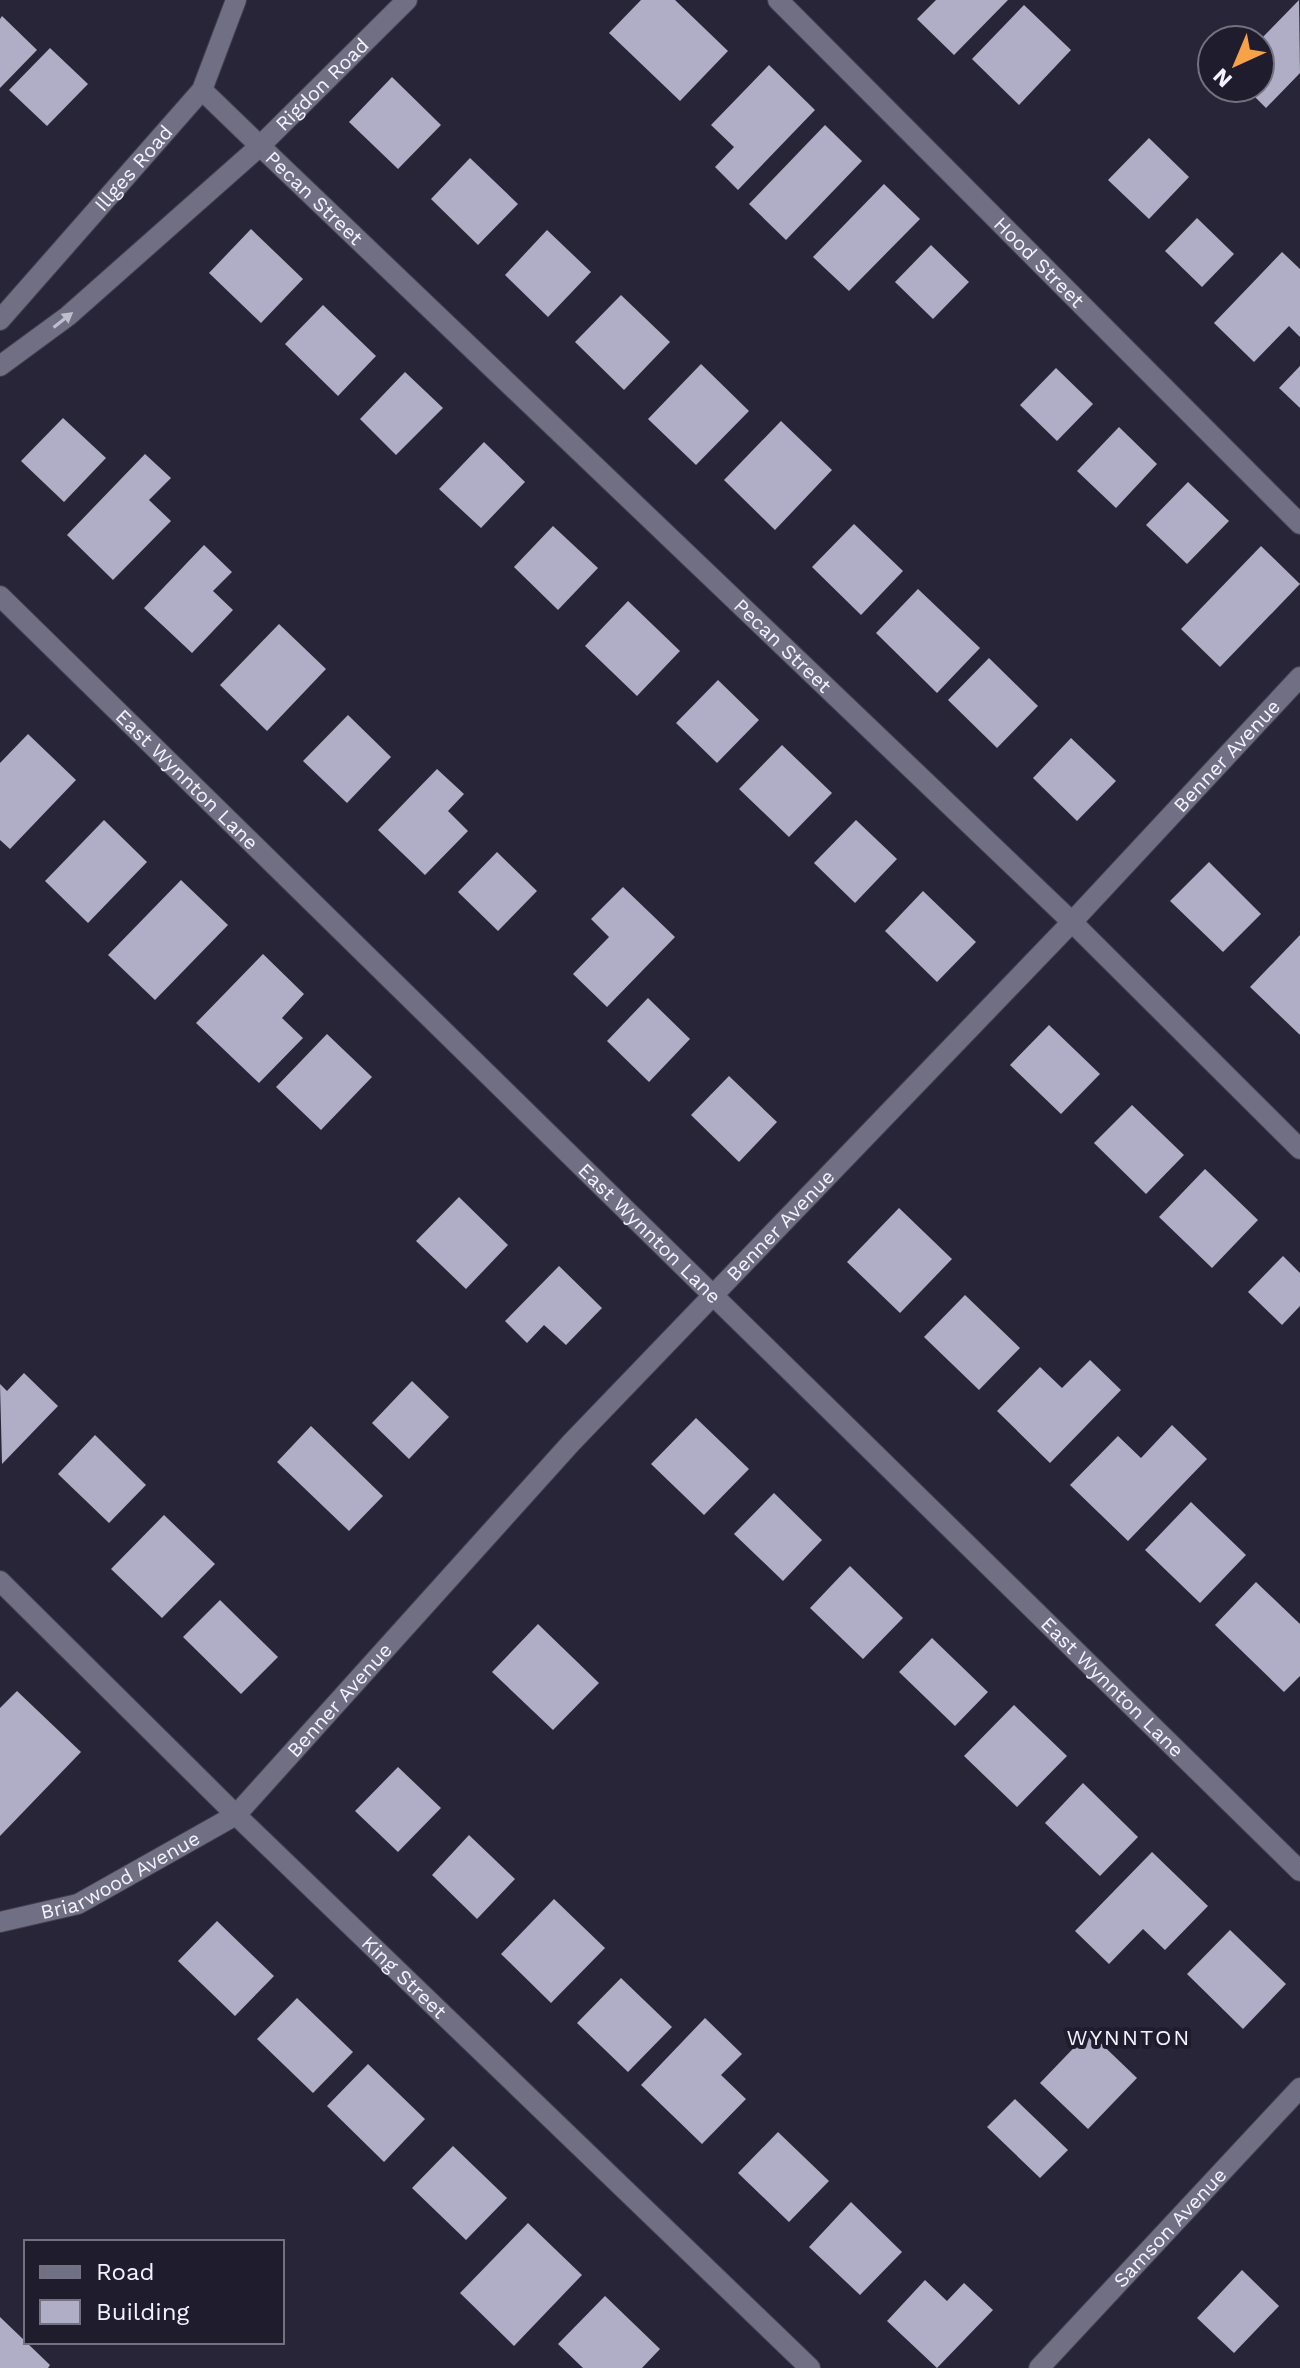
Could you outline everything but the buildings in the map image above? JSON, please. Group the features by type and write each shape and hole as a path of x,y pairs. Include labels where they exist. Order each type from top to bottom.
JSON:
{"street":[{"name":"Illges Road","path":"0,320 202,90 236,0"},
{"name":"Rigdon Road","path":"202,90 260,146 407,0"},
{"name":"Hood Street","path":"778,0 1300,524"},
{"path":"0,366 68,316 260,146"},
{"name":"Pecan Street","path":"260,146 1072,922 1300,1149"},
{"name":"East Wynnton Lane","path":"0,596 1300,1871"},
{"name":"Benner Avenue","path":"236,1815 561,1454 1072,922 1300,677"},
{"name":"King Street","path":"0,1581 236,1815 810,2368"},
{"name":"Briarwood Avenue","path":"0,1922 78,1904 236,1815"},
{"name":"Samson Avenue","path":"1039,2368 1300,2088"}],"district":[{"name":"WYNNTON","path":"1129,2037"}]}
